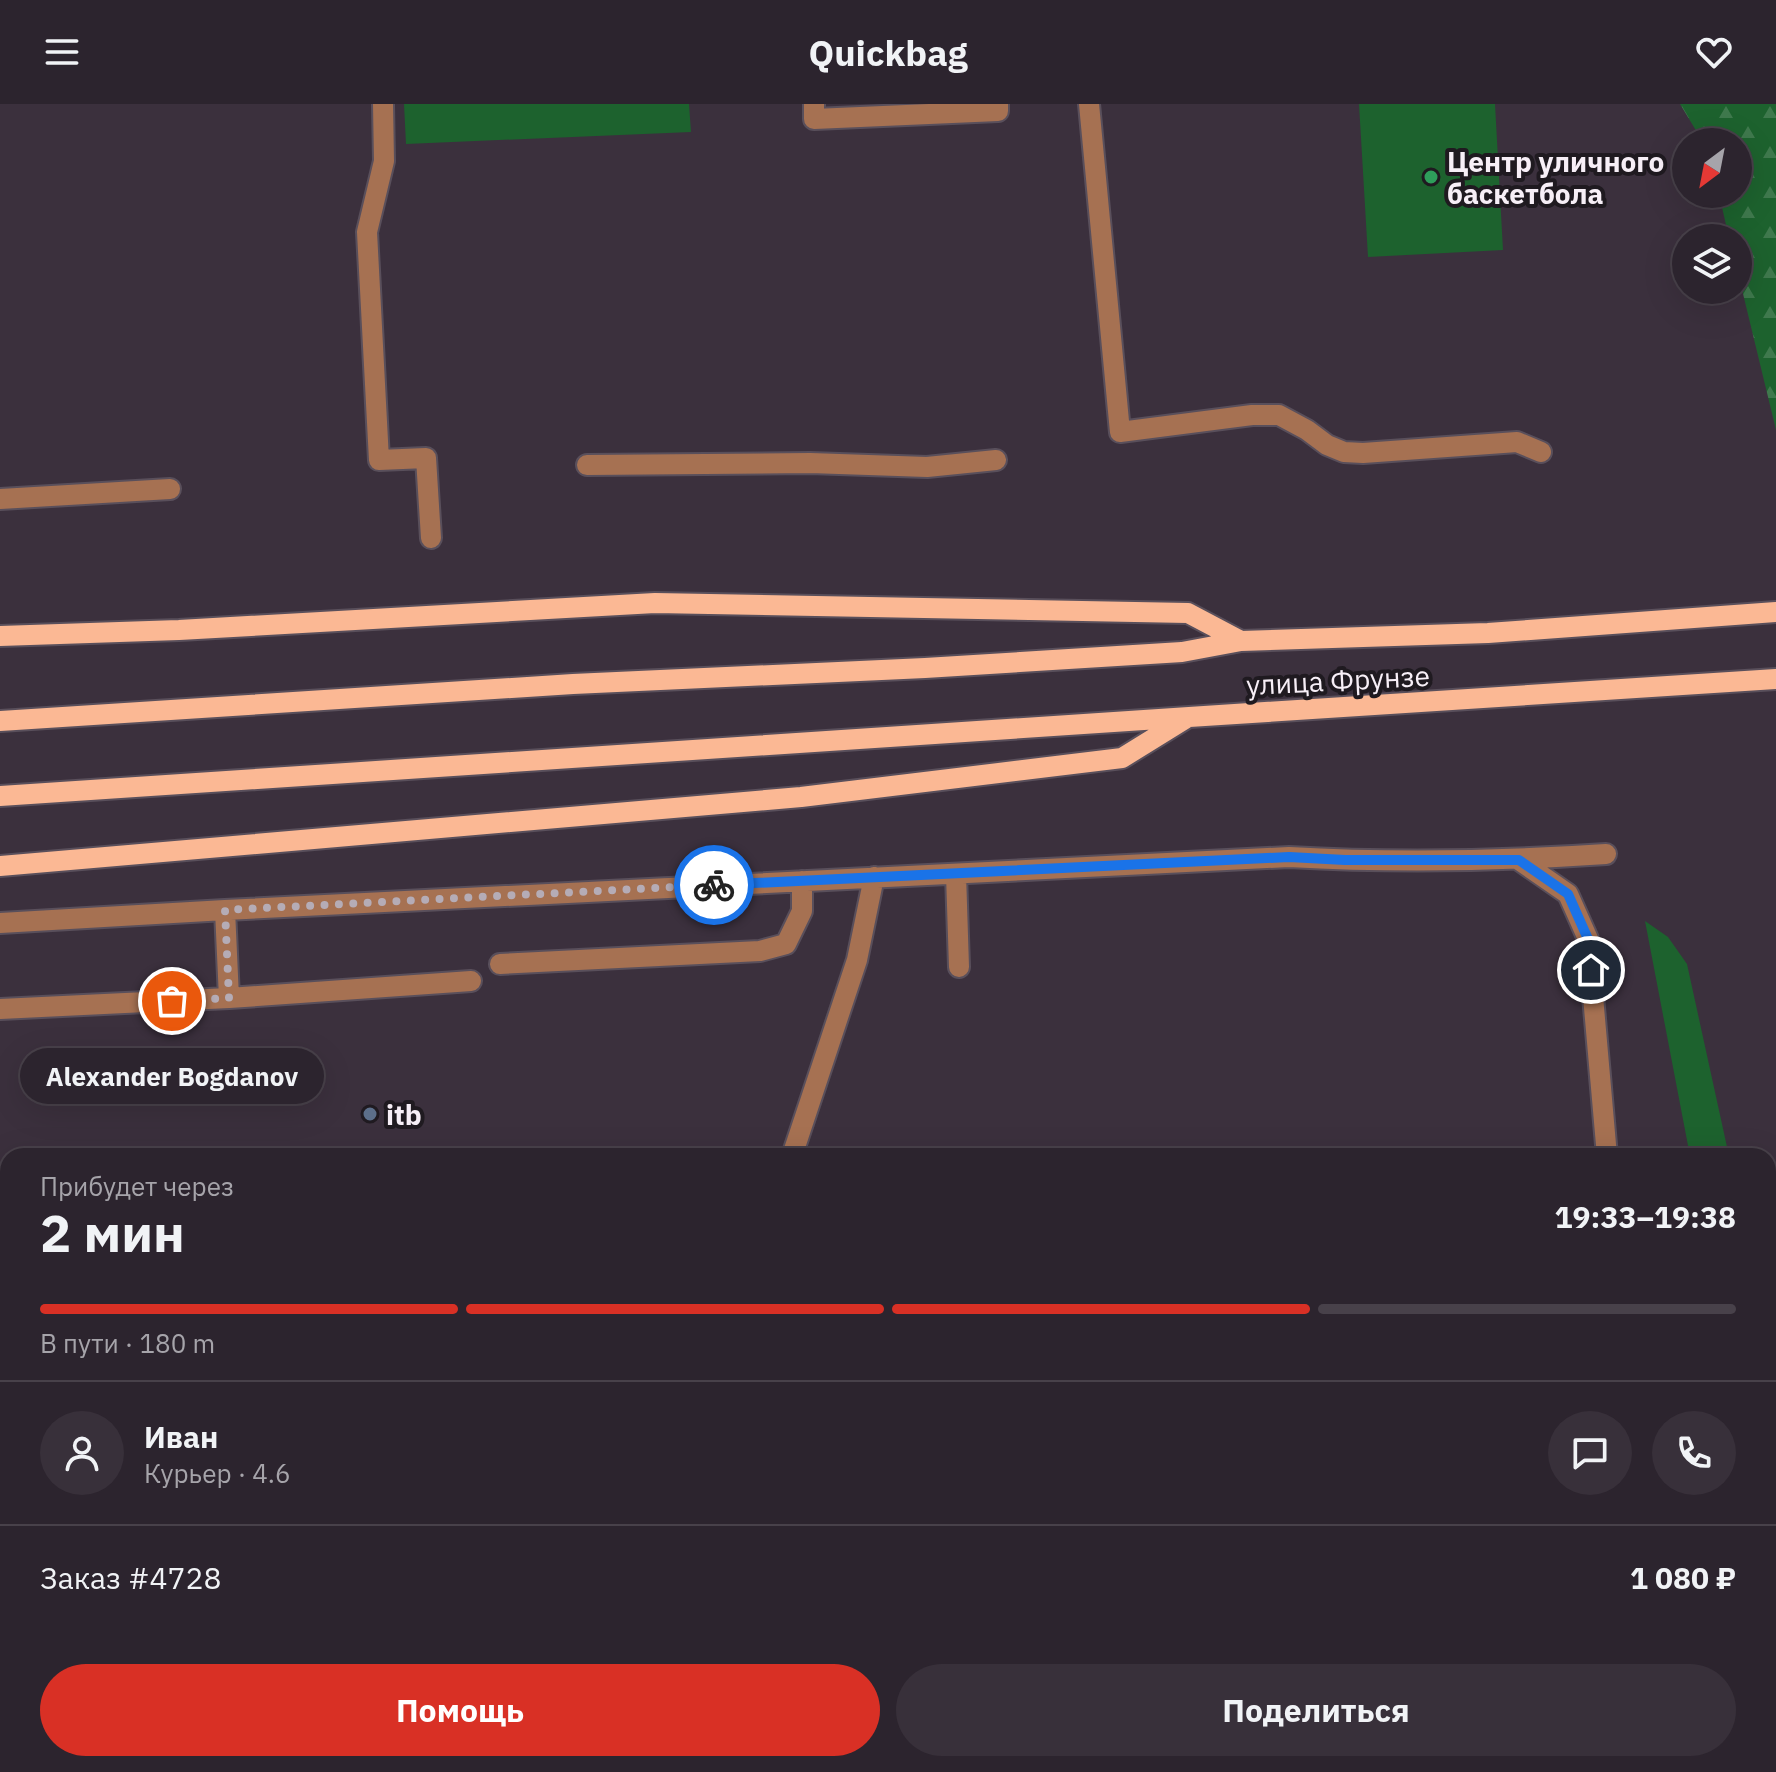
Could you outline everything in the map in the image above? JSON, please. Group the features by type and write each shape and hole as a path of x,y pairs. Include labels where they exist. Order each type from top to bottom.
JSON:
{"main road":[{"path":"0,636 195,629 655,603 1188,613 1241,641"},
{"name":"улица Фрунзе","path":"0,721 573,684 1152,654 1241,641 1488,633 1776,612"},
{"name":"улица Фрунзе","path":"0,796 1776,679"},
{"path":"0,866 801,797 1122,758 1189,717"}],"street":[{"path":"383,104 384,161 367,232 379,460 426,458 431,538"},
{"path":"814,104 814,119 998,111 998,104"},
{"path":"1089,104 1120,432 1252,415 1279,415 1344,452 1517,442 1541,452"},
{"path":"587,465 810,463 927,467 996,460"},
{"path":"0,499 170,489"},
{"path":"0,923 1289,857 1519,860 1606,854"},
{"path":"1519,860 1568,894 1588,939 1606,1148"},
{"path":"956,874 959,967"},
{"path":"795,1148 857,960 874,877"},
{"path":"500,964 760,951 786,944 802,911 802,881"},
{"path":"225,910 229,998"},
{"path":"0,1009 229,998 471,981"}],"green space":[{"path":"404,104 689,104 691,132 406,144"},
{"name":"Центр уличного баскетбола","path":"1359,104 1495,104 1503,250 1368,257"},
{"path":"1680,104 1776,104 1776,430 1746,304 1752,304 1752,224 1726,224 1722,208 1752,208 1752,128 1695,128"},
{"path":"1645,921 1668,937 1687,964 1727,1148 1688,1148"}],"way so far":[{"path":"172,1001 229,998 225,910 714,885"}],"place":[{"name":"Центр уличного баскетбола","path":"1431,177"},
{"name":"Alexander Bogdanov","path":"172,1001"},
{"name":"itb","path":"370,1114"}],"route":[{"path":"714,885 1289,857 1519,860 1568,894 1588,939 1591,970"}]}
